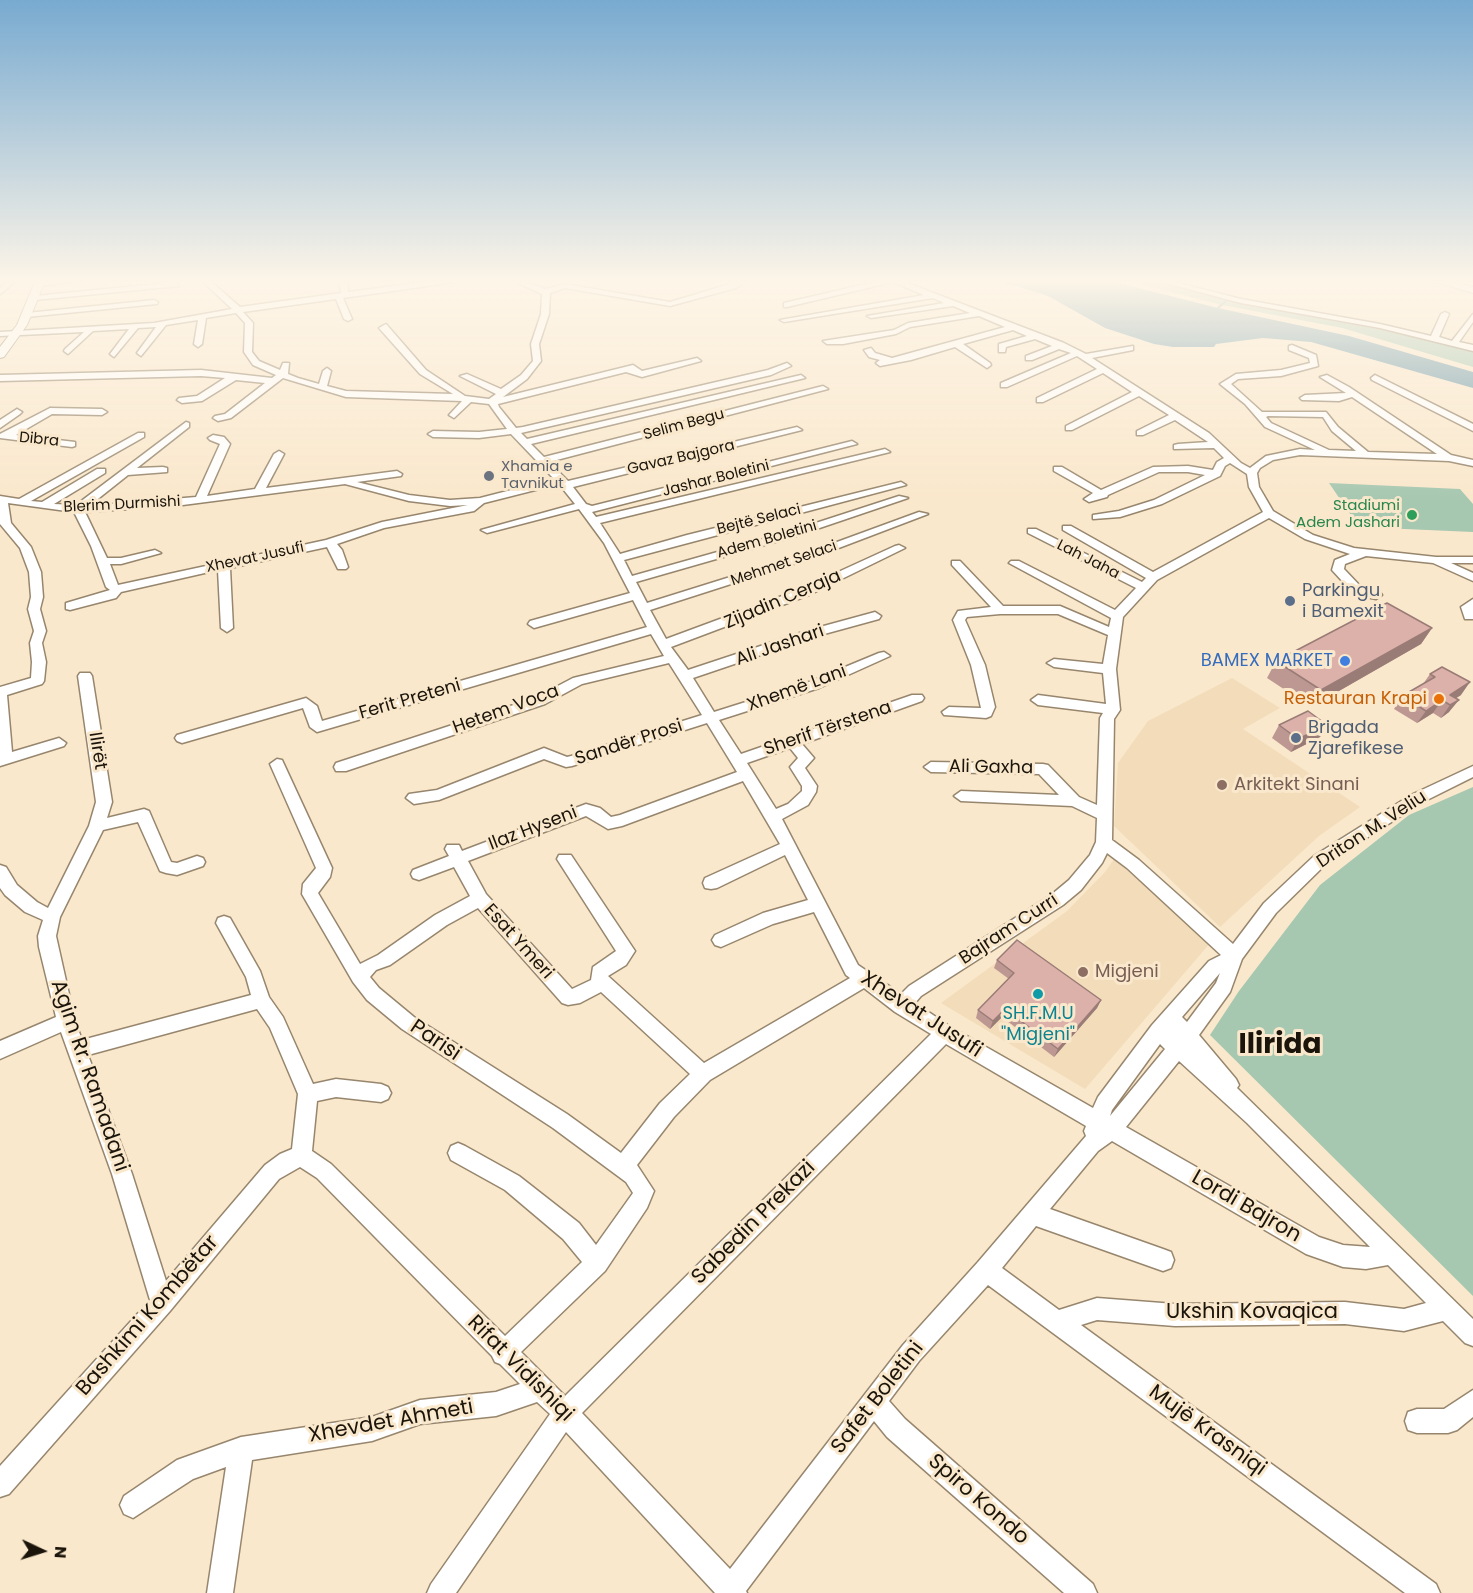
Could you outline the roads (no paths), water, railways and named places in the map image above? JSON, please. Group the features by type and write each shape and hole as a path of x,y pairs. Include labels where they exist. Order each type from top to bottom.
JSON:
{"street":[{"path":"249,353 262,366 282,375 357,396 466,398 497,398 631,369 642,374 697,361"},
{"path":"406,353 423,372 466,398"},
{"path":"497,398 524,377 537,361 536,353"},
{"path":"871,353 892,361"},
{"path":"880,363 921,353"},
{"path":"970,353 987,365"},
{"path":"1029,358 1040,353"},
{"path":"1078,353 1175,416 1217,446 1230,459 1252,473 1254,487 1269,513 1310,537 1363,553 1473,560"},
{"path":"1004,385 1082,355 1093,353"},
{"path":"1304,353 1313,357 1315,364 1281,373 1236,377 1225,383 1269,425 1327,452"},
{"path":"218,417 228,416 282,375 286,365"},
{"path":"433,434 479,435 771,372 787,366"},
{"path":"1040,400 1104,369"},
{"path":"322,388 327,371"},
{"path":"0,378 201,374 272,381"},
{"path":"511,428 719,374"},
{"path":"113,387 125,375"},
{"path":"182,400 200,399 235,376"},
{"path":"464,376 497,398"},
{"path":"1324,377 1449,458"},
{"path":"527,442 801,378"},
{"path":"1375,378 1473,428"},
{"name":"Selim Begu","path":"544,460 823,389"},
{"path":"1069,428 1137,393"},
{"path":"1251,407 1340,398 1353,394"},
{"path":"454,415 466,398"},
{"name":"Xhevat Jusufi","path":"497,398 494,407 511,428 564,482 579,506 594,521 618,558 653,629 686,676 710,719 773,816 816,905 831,933 840,944 852,970 901,1006 1099,1132"},
{"name":"Dibra","path":"4,436 50,411 102,412"},
{"name":"Dibra","path":"0,425 17,412"},
{"path":"1260,416 1267,413 1325,416 1335,429 1364,453"},
{"path":"1140,434 1175,416"},
{"path":"117,589 108,582 97,546 78,509 186,425"},
{"path":"1269,425 1276,442 1274,450 1279,456"},
{"name":"Gavaz Bajgora","path":"564,482 796,430"},
{"name":"Blerim Durmishi","path":"19,502 141,435"},
{"name":"Dibra","path":"4,436 72,444"},
{"name":"Blerim Durmishi","path":"200,500 225,444 221,439 213,438"},
{"name":"Jashar Boletini","path":"579,506 592,509 852,444"},
{"path":"1178,447 1217,446"},
{"path":"594,521 885,452"},
{"path":"1252,473 1264,461 1300,452 1449,458 1473,464"},
{"path":"260,490 279,454"},
{"path":"1097,517 1120,514 1158,502 1216,474 1221,464 1230,459"},
{"path":"1058,469 1103,495"},
{"path":"1089,499 1103,495 1157,469 1188,469 1216,474"},
{"path":"125,472 163,470"},
{"name":"Blerim Durmishi","path":"44,506 101,471"},
{"name":"Blerim Durmishi","path":"1,499 78,509 200,500 260,490 397,474"},
{"name":"Xhevat Jusufi","path":"345,481 363,488 409,498 450,503 480,501 564,482"},
{"name":"Blerim Durmishi","path":"19,502 47,484"},
{"name":"Bejtë Selaci","path":"618,558 691,537 901,484"},
{"name":"Adem Boletini","path":"630,580 789,535 903,498"},
{"path":"1,499 6,524 25,547 35,572 37,597 34,609 40,631 36,643 40,687 0,693 5,751 1,761"},
{"name":"Xhevat Jusufi","path":"70,606 112,595 117,589 329,543 382,525 470,509 480,501"},
{"path":"487,530 579,506"},
{"path":"1234,956 1133,864 1104,842 1103,814 1108,779 1107,718 1113,710 1109,669 1117,616 1153,577 1269,513"},
{"name":"Mehmet Selaci","path":"534,624 640,602 811,555 923,514"},
{"path":"1067,528 1153,577"},
{"name":"Lah Jaha","path":"1032,531 1144,588"},
{"path":"329,543 336,550 342,567"},
{"name":"Zijadin Ceraja","path":"668,652 900,548"},
{"path":"102,561 121,561 155,553"},
{"path":"1363,553 1339,562 1338,570 1343,578 1359,592 1376,595"},
{"path":"1423,558 1469,575"},
{"path":"1469,575 1460,567 1461,561 1473,560"},
{"path":"956,563 1000,610"},
{"path":"1015,563 1117,616"},
{"path":"224,565 227,628"},
{"path":"948,712 987,712 988,702 978,665 959,617 968,613 1000,610 1060,610 1113,633"},
{"name":"Ali Jashari","path":"686,676 813,633 875,616"},
{"name":"Ferit Preteni","path":"182,738 306,703 312,709 317,727 653,629"},
{"name":"Hetem Voca","path":"342,767 540,701 578,681 668,652"},
{"name":"Xhemë Lani","path":"710,719 814,685 884,656"},
{"path":"1054,663 1109,669"},
{"name":"Ilirët","path":"52,917 97,826 104,802 86,676"},
{"name":"Sherif Tërstena","path":"738,761 917,698"},
{"path":"1038,700 1113,710"},
{"name":"Sandër Prosi","path":"414,798 439,795 544,753 566,762 572,761 710,719"},
{"path":"773,816 793,808 803,801 809,792 810,786 796,767 807,758 792,741"},
{"path":"1,761 59,743"},
{"name":"Parisi","path":"277,764 324,868 324,873 309,889 310,894 359,977 373,994 399,1017 560,1120 633,1175 644,1191 640,1201 597,1263 503,1354"},
{"name":"Ali Gaxha","path":"931,767 1043,769 1074,801"},
{"name":"Driton M. Veliu","path":"1182,1040 1224,987 1234,956 1270,908 1320,860 1416,799 1473,771"},
{"name":"Ilaz Hyseni","path":"419,874 456,854 569,815 586,810 595,812 608,823 622,820 747,774"},
{"name":"Ali Gaxha","path":"961,796 1074,801 1103,814"},
{"path":"97,826 144,815 150,835 166,867 177,868 197,862"},
{"name":"Bajram Curri","path":"901,1006 915,991 1066,892 1096,859 1104,842"},
{"path":"711,883 789,846"},
{"name":"Esat Ymeri","path":"456,854 480,899 568,997 580,996 603,982 599,979 599,972 620,960 626,951 565,859"},
{"path":"0,871 11,890 31,907 52,917"},
{"path":"359,977 370,965 384,960 441,920 480,899"},
{"path":"721,940 769,918 816,905"},
{"name":"Agim Rr. Ramadani","path":"52,917 47,936 48,947 66,1021 79,1049 162,1303"},
{"path":"224,922 254,976 261,1000 287,1044 308,1094 302,1134 302,1156"},
{"name":"Driton M. Veliu","path":"1165,1025 1215,966 1234,956"},
{"path":"622,1168 667,1110 703,1074 863,979"},
{"path":"603,982 703,1074"},
{"path":"79,1049 261,1000"},
{"path":"0,1050 66,1021"},
{"path":"1165,1025 1389,1254 1473,1335"},
{"name":"Safet Boletini","path":"1099,1132 1105,1104 1165,1025"},
{"name":"Sabedin Prekazi","path":"440,1593 565,1413 944,1033"},
{"name":"Safet Boletini","path":"731,1592 911,1353 986,1270 1099,1132 1182,1040"},
{"path":"308,1094 336,1088 381,1093"},
{"name":"Lordi Bajron","path":"1099,1132 1314,1246 1342,1256 1366,1258 1389,1254"},
{"path":"458,1153 512,1183 571,1231 597,1263"},
{"name":"Rifat Vidishiqi","path":"302,1156 324,1171 503,1354 565,1413 731,1592"},
{"name":"Bashkimi Kombëtar","path":"0,1485 162,1303 272,1172 287,1161 302,1156"},
{"path":"1033,1214 1163,1260"},
{"name":"Mujë Krasniqi","path":"986,1270 1427,1593"},
{"name":"Ukshin Kovaqica","path":"1056,1322 1097,1309 1176,1315 1345,1313 1404,1320 1447,1309"},
{"name":"Xhevdet Ahmeti","path":"133,1505 186,1469 240,1449 372,1429 420,1412 496,1404 539,1389"},
{"path":"1417,1420 1448,1421 1473,1402"},
{"name":"Spiro Kondo","path":"875,1403 896,1428 1084,1593"},
{"path":"220,1593 240,1449"}],"water":[{"path":"1351,353 1409,353 1473,372 1473,388"}],"place":[{"name":"Xhamia e Tavnikut","path":"489,476"},
{"name":"Stadiumi Adem Jashari","path":"1412,515"},
{"name":"Parkingu i Bamexit","path":"1290,601"},
{"name":"BAMEX MARKET","path":"1345,661"},
{"name":"Restauran Krapi","path":"1439,699"},
{"name":"Brigada Zjarefikese","path":"1296,738"},
{"name":"Arkitekt Sinani","path":"1222,785"},
{"name":"Migjeni","path":"1083,972"},
{"name":"SH.F.M.U \"Migjeni\"","path":"1038,994"}],"district":[{"name":"Ilirida","path":"1280,1046"}]}
